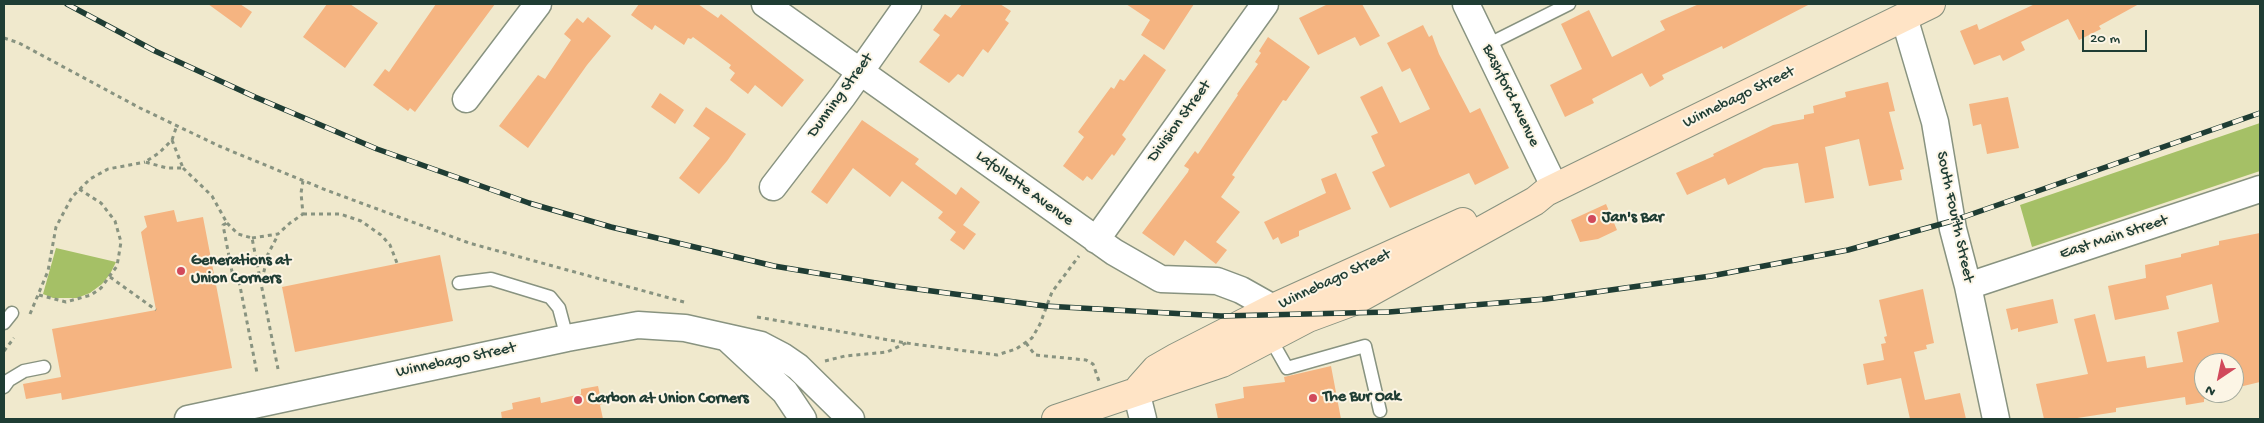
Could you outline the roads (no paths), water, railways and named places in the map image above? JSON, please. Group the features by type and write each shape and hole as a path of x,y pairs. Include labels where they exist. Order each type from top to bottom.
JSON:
{"street":[{"path":"466,100 538,4"},
{"name":"Lafollette Avenue","path":"765,4 1096,240 1161,279 1217,281 1241,290 1274,308 1308,318"},
{"name":"Dunning Street","path":"773,188 860,72 908,4"},
{"name":"Division Street","path":"1096,240 1265,4"},
{"name":"Bashford Avenue","path":"1466,4 1551,190"},
{"name":"Winnebago Street","path":"1056,419 1222,363 1308,318 1354,300 1551,190 1931,4"},
{"name":"South Fourth Street","path":"1904,17 1935,122 1953,229 1968,286 1996,419"},
{"name":"East Main Street","path":"1968,286 2260,189"},
{"name":"Winnebago Street","path":"1136,391 1156,369 1274,308 1512,200 1551,190"},
{"name":"Winnebago Street","path":"188,419 567,338 638,325 686,328 761,345 782,356 807,376 851,419"},
{"name":"Winnebago Street","path":"726,337 774,380 785,392 803,419"},
{"path":"1136,391 1143,419"}],"lane":[{"path":"1485,46 1569,4"},
{"path":"459,283 491,279 550,297 560,308 567,338"},
{"path":"1270,338 1286,368 1365,346 1380,411"},
{"path":"4,387 9,380 24,371 44,367"}],"railway":[{"path":"67,4 155,51 255,97 377,149 529,203 611,227 774,266 894,286 1045,306 1221,316 1389,312 1546,299 1711,276 1848,250 1952,221 2260,113"}],"place":[{"name":"Jan's Bar","path":"1592,219"},
{"name":"Generations at Union Corners","path":"181,271"},
{"name":"The Bur Oak","path":"1313,398"},
{"name":"Carbon at Union Corners","path":"578,400"}]}
